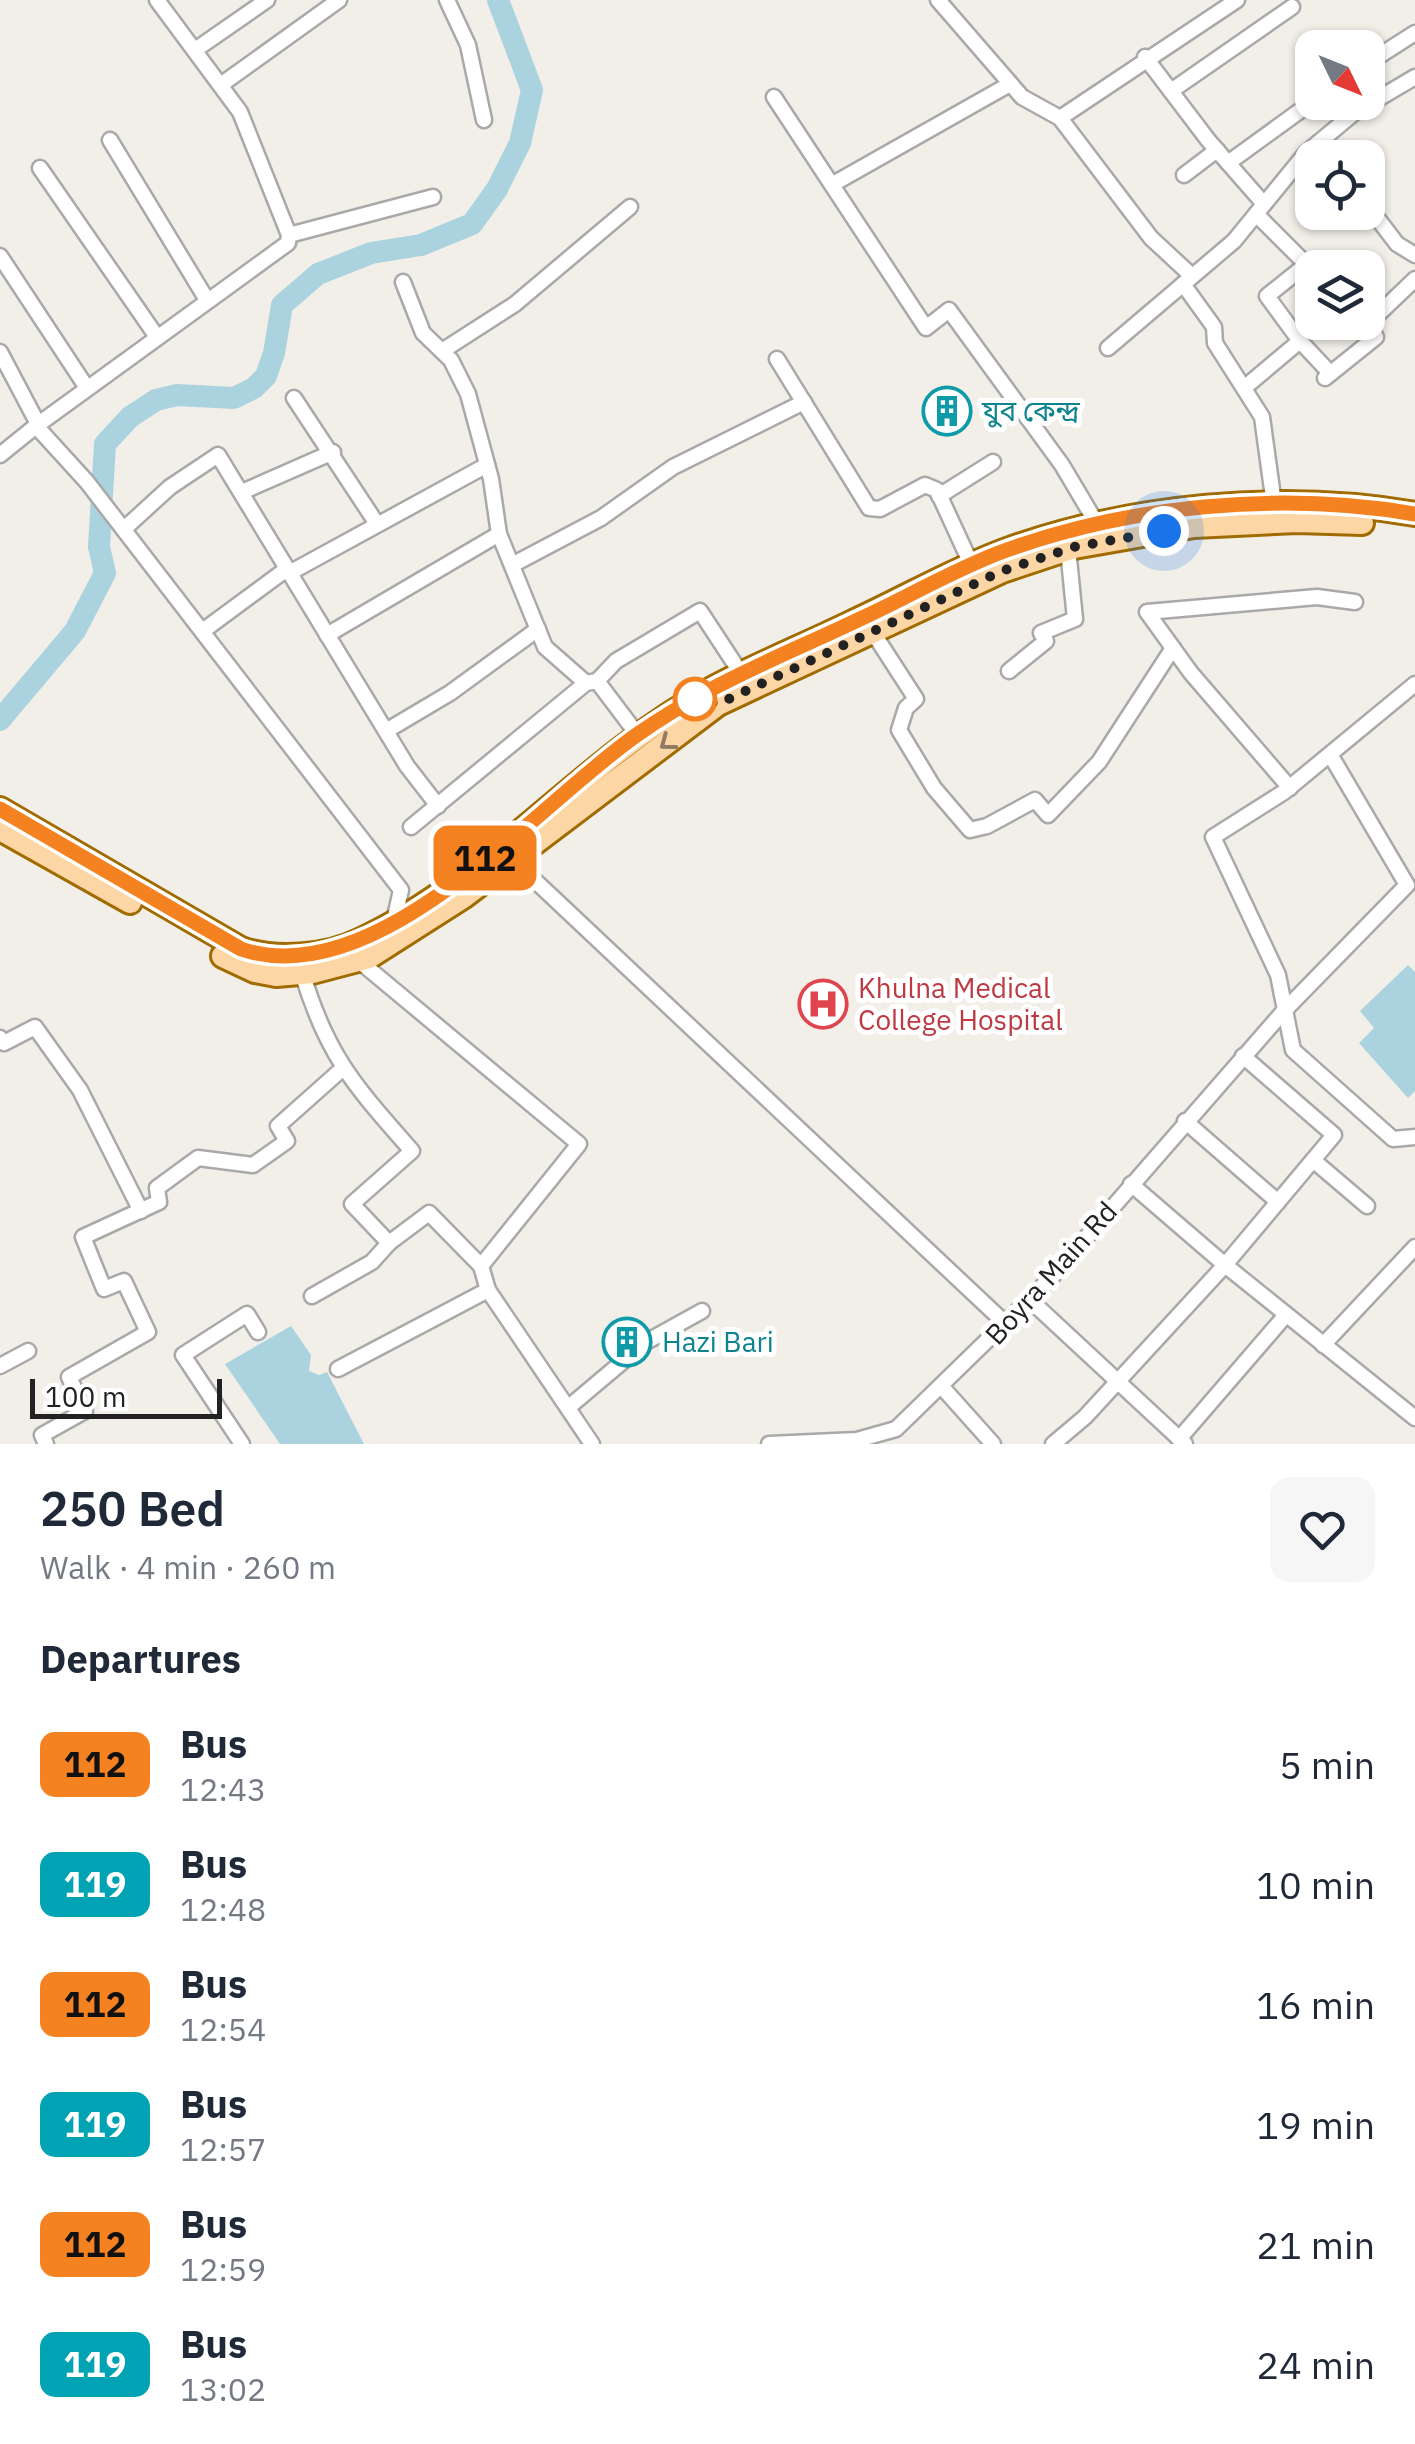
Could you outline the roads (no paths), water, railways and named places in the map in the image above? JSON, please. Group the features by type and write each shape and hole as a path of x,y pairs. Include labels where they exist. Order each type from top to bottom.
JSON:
{"main road":[{"path":"0,809 241,949 262,956 357,942 450,886 637,734 742,675 1001,552 1096,524 1197,509 1274,504 1415,514"},
{"path":"0,828 232,961 276,975 302,972 358,960 463,898 718,704 1002,571 1068,549 1194,526 1298,520 1415,530"}],"street":[{"path":"0,454 288,243 289,234 240,112 157,0"},
{"path":"194,50 267,0"},
{"path":"222,84 340,0"},
{"path":"447,0 468,45 484,120"},
{"path":"938,0 1022,97 1060,118 1187,280 1214,326 1214,342 1262,417 1274,504"},
{"path":"1060,118 1237,0"},
{"path":"1171,91 1292,7"},
{"path":"1385,53 1415,34"},
{"path":"1145,58 1295,250"},
{"path":"1320,140 1354,112 1415,77"},
{"path":"833,184 1010,84"},
{"path":"774,97 926,328 949,310 1062,466 1096,524"},
{"path":"1228,162 1295,114"},
{"path":"110,140 208,300"},
{"path":"1184,175 1217,150"},
{"path":"40,168 157,338"},
{"path":"1108,348 1234,241 1295,169"},
{"path":"289,234 433,197"},
{"path":"442,352 515,304 630,208"},
{"path":"1385,228 1397,244 1415,255"},
{"path":"0,256 87,388"},
{"path":"1295,278 1268,296 1295,333"},
{"path":"1385,306 1415,279"},
{"path":"403,282 423,333 442,352 468,394 488,466 500,534 545,648 592,682 637,734"},
{"path":"1244,388 1300,340 1327,376 1372,340"},
{"path":"0,352 36,425 87,482 204,630 401,890 394,920"},
{"path":"776,359 870,508 880,509 925,484 939,496 972,566"},
{"path":"294,398 377,524"},
{"path":"512,564 601,518 673,467 804,402"},
{"path":"242,492 332,452"},
{"path":"124,529 170,487 218,455 386,731 438,806"},
{"path":"939,496 993,462"},
{"path":"204,630 284,572 488,466"},
{"path":"327,635 500,534"},
{"path":"1010,672 1046,642 1041,633 1076,620 1068,549"},
{"path":"1290,788 1173,648 1148,612 1317,597 1355,602"},
{"path":"410,827 616,661 700,611 742,675"},
{"path":"386,731 450,693 538,628"},
{"path":"872,631 916,699 906,708 898,730 934,788 970,830 987,826 1035,800 1048,815 1099,762 1173,648"},
{"path":"1415,684 1290,788 1213,837 1278,975 1293,1050 1393,1139 1415,1137"},
{"name":"Boyra Main Rd","path":"769,1444 857,1440 896,1429 1030,1300 1283,1012 1407,885 1331,756"},
{"path":"512,859 1006,1324"},
{"path":"358,960 579,1144 482,1266"},
{"path":"302,972 313,1009 341,1070 412,1151 352,1204 389,1243"},
{"path":"0,1038 4,1043 35,1027 80,1090 140,1211"},
{"path":"1053,1444 1225,1265 1334,1135 1244,1056"},
{"path":"46,1444 42,1436 85,1411 69,1378 148,1332 124,1282 104,1289 83,1237 160,1202 156,1188 198,1158 253,1165 288,1142 278,1126 341,1070"},
{"path":"1185,1121 1278,1202"},
{"path":"1313,1160 1367,1206"},
{"path":"1130,1184 1285,1316 1415,1418"},
{"path":"312,1296 372,1262 389,1243 428,1213 482,1266 488,1290 570,1406 592,1444"},
{"path":"1323,1345 1415,1248"},
{"path":"338,1370 488,1290"},
{"path":"1030,1300 1182,1441 1285,1316"},
{"path":"570,1406 646,1342 702,1311"},
{"path":"242,1444 184,1354 247,1314 258,1332"},
{"path":"0,1366 28,1351"},
{"path":"942,1386 993,1444"}],"water":[{"path":"1408,965 1415,972 1415,1091 1408,1098 1359,1043 1374,1028 1360,1011"},
{"path":"291,1326 311,1355 309,1371 319,1375 327,1372 364,1444 280,1444 225,1364"}],"waterway":[{"path":"0,720 75,631 105,573 99,547 105,444 130,417 156,400 177,395 234,398 254,388 266,376 274,353 282,305 318,274 371,253 421,245 472,224 497,189 520,143 532,90 498,0"}],"place":[{"name":"যুব কেন্দ্র","path":"947,411"},
{"name":"Khulna Medical College Hospital","path":"823,1004"},
{"name":"Hazi Bari","path":"627,1342"}]}
